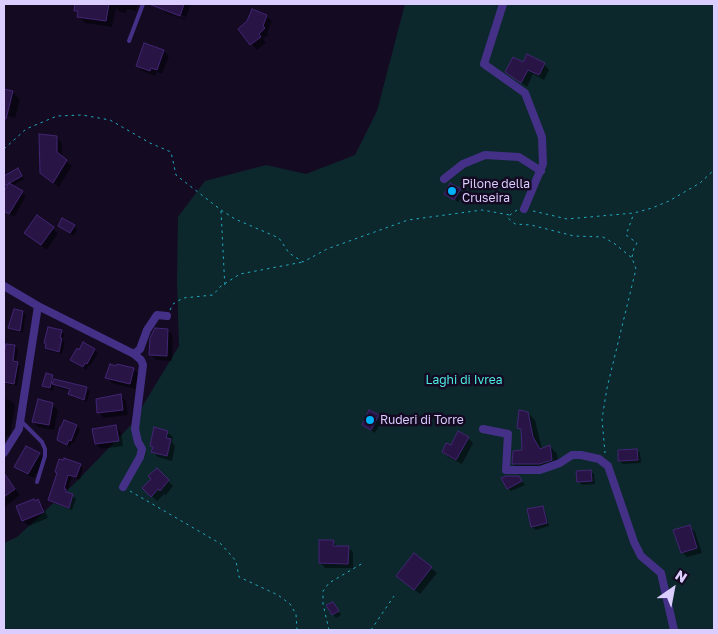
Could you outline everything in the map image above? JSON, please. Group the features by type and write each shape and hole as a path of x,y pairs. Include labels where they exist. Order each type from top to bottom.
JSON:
{"street":[{"path":"504,4 484,64 525,93 542,137 543,164 524,209"},
{"path":"444,179 463,164 485,155 519,157 541,171"},
{"path":"4,286 38,306 134,354 141,360 135,429 142,449 140,457 123,487"},
{"path":"4,453 19,429 38,306"},
{"path":"134,354 140,348 147,330 157,315 167,316"},
{"path":"482,429 508,434 506,470 540,470 572,455 580,454 599,459 608,466 634,542 641,556 661,573 674,630"}],"lane":[{"path":"129,41 143,4"},
{"path":"20,420 42,442 45,449 45,456 37,482"}],"path":[{"path":"4,149 26,129 57,116 82,115 110,120 150,143 171,152 176,175 221,210 279,238 289,253 304,262"},
{"path":"608,466 602,418 636,269 632,258 603,237 574,236 539,226 516,224 508,218 515,210 524,209 567,219 634,213 669,201 700,183 714,170"},
{"path":"221,210 225,289"},
{"path":"167,316 173,304 183,298 213,295 240,274 304,262 327,249 408,220 475,211 510,214"},
{"path":"632,258 637,242 626,235 634,213"},
{"path":"123,487 221,544 236,561 239,576 278,595 290,604 296,614 297,630"},
{"path":"329,630 323,604 323,591 329,583 363,563"},
{"path":"370,630 394,596"}],"green space":[{"name":"Laghi di Ivrea","path":"405,4 714,4 714,630 4,630 4,543 17,537 75,483 131,425 179,346 178,217 205,181 266,165 306,174 355,155 377,111"}],"building":[{"path":"75,4 109,4 106,21 77,17 78,11 74,11"},
{"path":"149,4 184,4 180,16"},
{"path":"252,9 267,15 263,26 265,28 259,34 261,37 250,45 238,29 247,21"},
{"path":"144,43 164,50 157,70 151,68 150,71 136,66"},
{"path":"527,54 545,63 539,75 528,70 521,83 505,72 513,57 523,62"},
{"path":"4,89 13,91 6,119 4,119"},
{"path":"39,134 57,136 57,152 67,160 53,183 40,173"},
{"path":"18,168 22,176 4,186 4,176"},
{"path":"9,183 23,191 9,214 4,211 4,191"},
{"name":"Pilone della Cruseira","path":"450,183 461,189 454,200 444,194"},
{"path":"37,215 54,227 41,245 24,233"},
{"path":"62,218 75,225 70,233 58,226"},
{"path":"14,309 23,311 20,331 8,328"},
{"path":"48,327 62,330 59,352 45,348 46,344 44,343"},
{"path":"155,328 168,329 167,356 149,355 150,338"},
{"path":"83,342 95,349 87,364 85,363 83,367 70,360"},
{"path":"6,344 15,345 13,361 18,362 14,384 4,382"},
{"path":"110,364 134,368 130,384 105,378"},
{"path":"46,373 53,375 50,388 42,386"},
{"path":"54,379 87,387 84,400 68,394 70,389 52,384"},
{"path":"121,394 123,410 97,413 96,399"},
{"path":"38,399 53,403 49,425 32,422"},
{"name":"Ruderi di Torre","path":"369,410 379,415 371,430 362,425"},
{"path":"519,410 528,412 533,437 540,449 550,445 552,460 539,464 512,464 513,451 522,450 521,429 517,428"},
{"path":"64,420 77,425 71,441 69,440 67,445 57,440"},
{"path":"116,425 119,441 95,444 92,429"},
{"path":"154,427 168,431 166,438 171,439 167,456 151,452 153,447 150,446"},
{"path":"458,431 469,437 456,460 442,452 446,443 451,445"},
{"path":"26,446 40,453 28,474 14,467"},
{"path":"637,449 638,460 618,461 618,450"},
{"path":"64,458 81,464 76,477 68,475 64,489 66,489 66,492 73,494 69,508 48,500 57,473 55,472 59,459 64,460"},
{"path":"157,468 169,480 160,491 158,489 151,497 142,488 151,479 148,476"},
{"path":"591,470 592,481 577,482 576,471"},
{"path":"4,473 15,489 4,497"},
{"path":"519,476 522,481 507,489 501,478"},
{"path":"34,499 35,501 38,499 44,512 22,521 16,506"},
{"path":"543,506 547,523 531,527 527,509"},
{"path":"690,525 697,548 681,553 673,530"},
{"path":"319,540 334,540 333,546 349,546 348,564 319,563"},
{"path":"414,553 432,567 414,590 396,576"},
{"path":"333,602 339,611 332,615 326,605"}],"place":[{"name":"Pilone della Cruseira","path":"452,191"},
{"name":"Ruderi di Torre","path":"370,420"}]}
